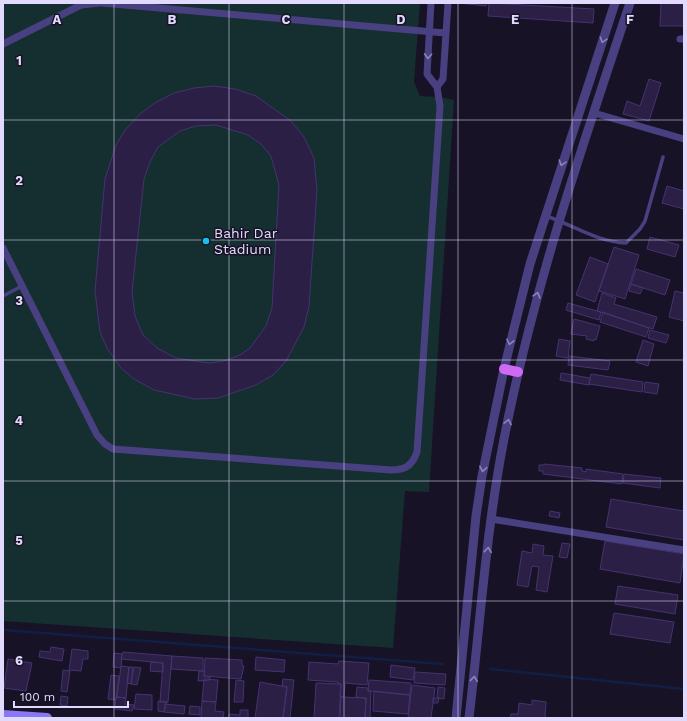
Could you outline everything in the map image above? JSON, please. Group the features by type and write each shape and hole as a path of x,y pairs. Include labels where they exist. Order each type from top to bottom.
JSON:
{"main road":[{"path":"504,369 518,372"},
{"path":"3,715 48,718"}],"street":[{"path":"3,44 81,6 101,3 445,33"},
{"path":"3,248 97,435 105,444 113,449 401,470 414,461 416,452 440,106 437,87 427,74 431,3"},
{"path":"437,87 443,79 448,3"},
{"path":"456,718 476,516 482,476 504,369 530,264 615,3"},
{"path":"469,718 497,477 518,372 532,316 560,221 630,3"},
{"path":"594,113 684,139"},
{"path":"491,520 684,550"}],"lane":[{"path":"545,216 591,235 612,242 626,243 640,229 645,221 663,157"},
{"path":"3,296 22,286"}],"green space":[{"path":"3,3 420,3 414,82 420,96 440,97 454,100 429,492 405,491 393,648 3,621"}],"building":[{"path":"459,3 487,3 486,6"},
{"path":"489,3 594,9 593,23 488,16"},
{"path":"661,3 684,3 684,26 660,26"},
{"path":"649,79 661,83 649,121 623,114 627,101 640,106"},
{"path":"214,86 235,89 256,96 291,121 304,137 314,158 317,190 309,306 304,327 286,361 273,375 256,385 218,398 195,399 154,390 134,379 121,368 107,348 100,332 95,291 105,179 116,145 125,130 140,114 153,104 174,93 194,88","holes":["216,125 248,135 261,144 271,156 279,185 272,308 266,326 250,348 240,355 224,361 209,363 176,358 157,348 143,335 135,316 132,292 144,179 150,162 158,147 180,131 196,126"]},
{"path":"667,186 684,191 684,209 662,203"},
{"path":"650,237 679,245 675,257 647,249"},
{"path":"614,247 639,255 625,299 599,291"},
{"path":"590,257 608,264 595,302 576,295"},
{"path":"636,269 670,280 665,295 631,284"},
{"path":"631,284 643,288 640,294 629,291"},
{"path":"675,291 684,293 684,321 669,317"},
{"path":"602,293 616,298 614,304 657,317 653,329 597,311"},
{"path":"568,303 601,312 599,320 566,310"},
{"path":"603,312 649,328 646,337 600,322"},
{"path":"574,319 600,326 596,340 586,339 587,336 571,334"},
{"path":"650,330 669,335 666,343 648,338"},
{"path":"559,339 570,341 568,358 556,356"},
{"path":"643,340 654,344 648,366 636,362"},
{"path":"569,356 610,361 608,370 568,365"},
{"path":"561,373 590,378 589,385 560,380"},
{"path":"591,374 643,382 642,392 589,384"},
{"path":"645,382 659,384 657,394 644,392"},
{"path":"544,464 582,468 582,471 586,472 586,469 623,474 622,484 543,474 543,471 539,471 539,465"},
{"path":"624,474 661,478 660,488 623,483"},
{"path":"611,499 684,511 684,540 606,527"},
{"path":"550,511 560,513 559,518 549,516"},
{"path":"605,541 684,554 680,583 600,569"},
{"path":"562,543 570,544 567,558 559,557"},
{"path":"533,544 544,546 543,555 553,556 547,592 536,590 539,567 532,566 528,587 517,585 522,551 532,553"},
{"path":"618,586 678,595 675,614 615,604"},
{"path":"614,613 674,622 670,643 610,634"},
{"path":"51,647 64,649 62,661 39,657 40,651 50,652"},
{"path":"72,649 88,651 88,659 83,659 81,671 69,670"},
{"path":"123,652 172,656 168,702 160,702 163,663 121,659"},
{"path":"114,653 122,654 121,668 113,667"},
{"path":"172,656 203,658 203,671 171,669"},
{"path":"256,657 285,660 284,672 255,670"},
{"path":"205,658 242,660 242,666 244,666 241,679 204,676"},
{"path":"8,659 32,663 26,691 4,688"},
{"path":"339,661 369,663 367,685 345,683 344,697 340,697 341,684 338,684 338,682 308,680 309,662 338,664"},
{"path":"151,662 163,663 163,672 150,671"},
{"path":"391,665 415,668 413,680 390,677"},
{"path":"121,666 129,667 126,698 117,697"},
{"path":"129,667 133,667 131,684 127,683"},
{"path":"134,667 141,668 137,685 131,684"},
{"path":"63,670 70,671 67,692 61,691"},
{"path":"199,671 205,671 204,676 210,677 210,680 198,681"},
{"path":"415,672 446,674 445,685 414,683"},
{"path":"111,675 119,676 116,700 108,699"},
{"path":"204,679 218,680 216,702 202,701"},
{"path":"283,679 294,680 290,718 283,718 287,687 282,686"},
{"path":"236,680 244,681 243,702 234,702"},
{"path":"369,680 411,683 410,695 368,691"},
{"path":"260,682 287,687 283,718 255,718"},
{"path":"316,683 341,684 339,718 314,718"},
{"path":"412,685 435,688 431,718 408,718"},
{"path":"357,687 368,688 368,691 371,691 370,716 372,718 365,718 366,698 356,697"},
{"path":"438,687 445,688 444,699 437,698"},
{"path":"374,691 410,695 408,714 373,711"},
{"path":"136,694 152,695 152,710 134,709"},
{"path":"61,696 68,697 67,706 60,705"},
{"path":"116,697 126,698 125,704 134,705 132,711 115,709"},
{"path":"341,697 366,698 365,718 340,718"},
{"path":"433,698 439,698 438,703 433,703"},
{"path":"532,700 546,702 545,718 510,718 511,714 518,714 519,703 532,705"},
{"path":"158,701 167,702 164,712 158,711"},
{"path":"202,701 216,702 215,711 224,712 223,718 201,718"},
{"path":"165,704 185,706 184,714 164,712"},
{"path":"190,706 200,707 200,715 189,714"},
{"path":"240,710 248,710 248,718 228,718 229,714 240,715"}],"waterway":[{"path":"3,630 443,664"},
{"path":"490,669 684,689"}],"place":[{"name":"Bahir Dar Stadium","path":"206,241"}]}
